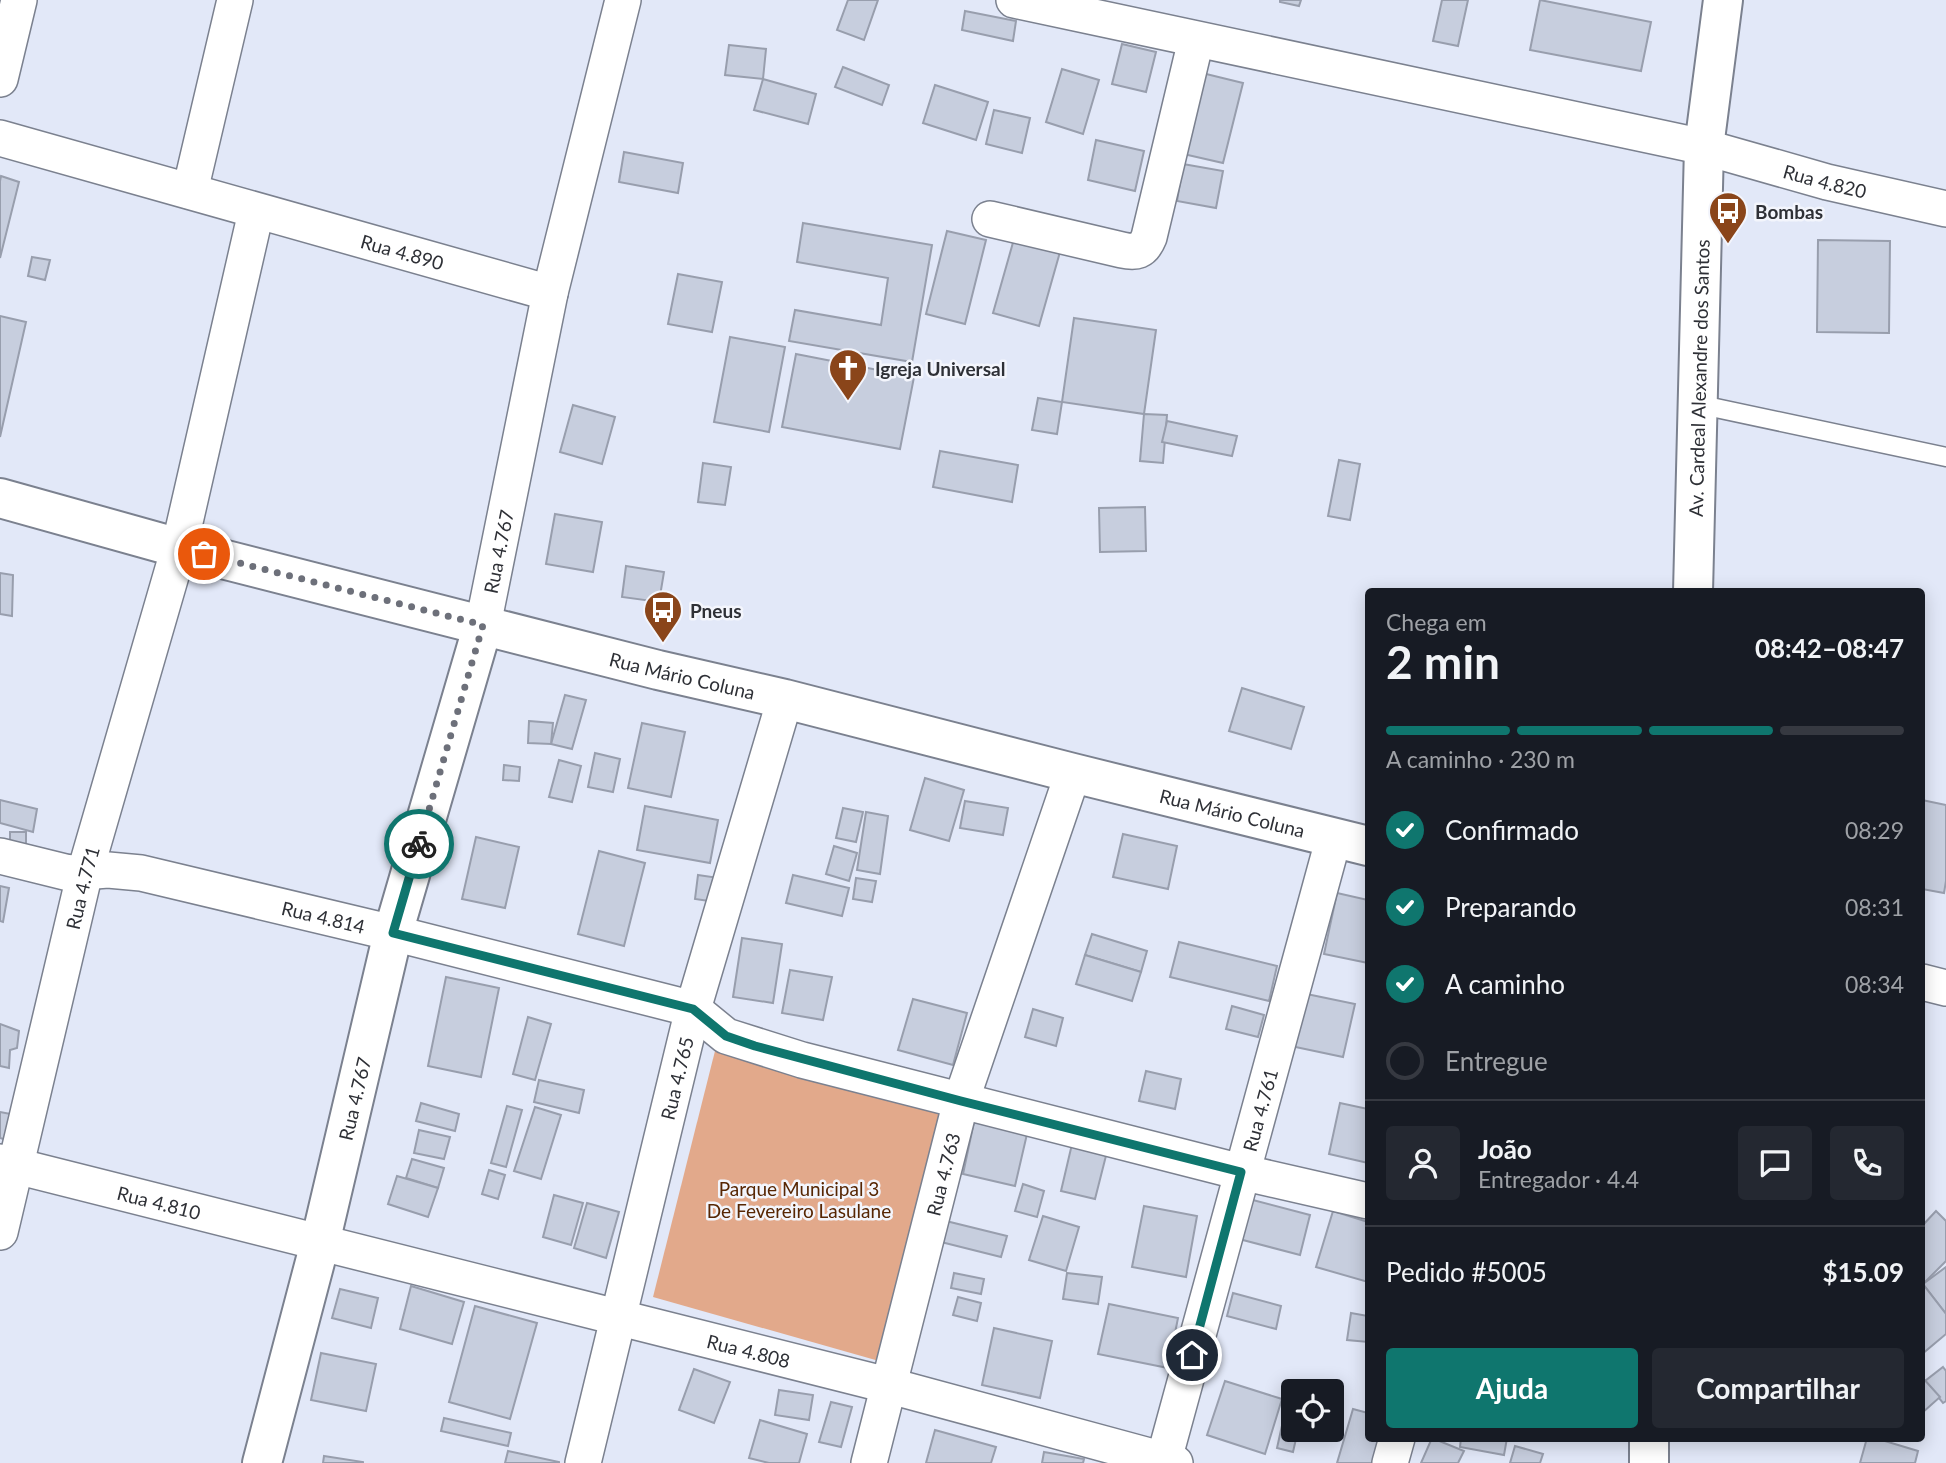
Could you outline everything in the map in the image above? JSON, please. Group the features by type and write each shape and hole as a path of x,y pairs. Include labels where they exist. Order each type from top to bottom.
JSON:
{"street":[{"path":"0,79 19,0"},
{"path":"190,191 235,0"},
{"name":"Rua 4.767","path":"262,1463 320,1243 393,933 483,625 550,293 624,0"},
{"name":"Rua 4.820","path":"1014,0 1704,147 1827,181 1946,209"},
{"name":"Av. Cardeal Alexandre dos Santos","path":"1693,588 1704,147 1723,0"},
{"path":"990,219 1134,253 1140,251 1149,237 1196,40"},
{"name":"Rua 4.890","path":"0,138 550,293"},
{"name":"Rua 4.771","path":"0,1232 9,1164 85,872 179,548 256,212"},
{"name":"Rua Mário Coluna","path":"0,498 179,548 658,670 785,699 1351,841"},
{"name":"Rua 4.765","path":"583,1463 693,1009 785,699"},
{"name":"Rua 4.763","path":"869,1463 961,1101 1073,773"},
{"name":"Rua 4.761","path":"1167,1462 1241,1172 1351,841"},
{"name":"Rua 4.814","path":"0,856 69,873 108,870 141,873 393,933 693,1009 726,1036 755,1046 1241,1172 1365,1200"},
{"path":"1925,983 1946,988"},
{"name":"Rua 4.810","path":"9,1164 320,1243"},
{"name":"Rua 4.808","path":"320,1243 887,1385 1167,1462"},
{"path":"1390,1463 1396,1442"},
{"path":"1649,1442 1649,1463"}],"lane":[{"path":"1697,404 1946,457"}],"green space":[{"name":"Parque Municipal 3 De Fevereiro Lasulane","path":"717,1043 947,1101 879,1361 653,1297"}],"building":[{"path":"848,0 878,0 864,40 837,30"},
{"path":"1280,0 1301,0 1299,6"},
{"path":"1442,0 1468,0 1458,46 1433,41"},
{"path":"1540,0 1651,22 1641,71 1530,50"},
{"path":"965,11 1016,21 1013,41 962,30"},
{"path":"1122,44 1156,52 1146,92 1112,84"},
{"path":"729,45 766,49 763,79 725,75"},
{"path":"843,67 889,85 882,105 835,87"},
{"path":"1062,69 1099,80 1083,134 1046,122"},
{"path":"1198,72 1243,83 1223,163 1179,153"},
{"path":"763,79 816,94 808,124 754,110"},
{"path":"935,85 988,102 976,140 923,123"},
{"path":"994,110 1030,118 1022,153 986,144"},
{"path":"1096,140 1144,151 1135,191 1088,180"},
{"path":"624,152 683,163 678,193 619,182"},
{"path":"1183,164 1223,171 1216,208 1177,201"},
{"path":"1,176 19,182 0,258 0,181"},
{"path":"803,223 932,245 912,362 789,341 795,310 881,325 888,278 797,262"},
{"path":"947,231 986,240 965,324 926,314"},
{"path":"1014,239 1060,252 1039,326 993,313"},
{"path":"1818,240 1890,241 1889,333 1817,332"},
{"path":"32,257 50,260 45,280 28,276"},
{"path":"678,274 722,282 712,332 668,324"},
{"path":"0,316 26,322 0,437"},
{"path":"1074,318 1156,330 1144,414 1062,402"},
{"path":"730,337 785,347 769,432 714,422"},
{"name":"Igreja Universal","path":"796,354 914,377 900,449 782,427"},
{"path":"1038,398 1062,402 1057,434 1032,430"},
{"path":"573,405 615,417 602,464 560,452"},
{"path":"1144,414 1167,415 1163,463 1140,461"},
{"path":"1167,421 1237,436 1232,456 1162,442"},
{"path":"940,451 1018,465 1012,502 933,487"},
{"path":"1339,460 1360,464 1350,520 1328,516"},
{"path":"703,463 731,467 725,505 698,502"},
{"path":"1145,507 1146,551 1100,552 1099,508"},
{"path":"555,514 602,522 593,572 546,564"},
{"path":"626,566 664,572 659,602 622,597"},
{"path":"0,573 13,575 12,616 0,614"},
{"path":"1242,688 1304,707 1291,749 1229,731"},
{"path":"565,695 586,700 572,749 551,744"},
{"path":"529,721 553,723 551,744 528,743"},
{"path":"642,723 685,732 671,797 628,788"},
{"path":"595,753 620,759 613,792 588,787"},
{"path":"559,760 581,766 572,802 549,797"},
{"path":"504,765 520,767 519,781 503,780"},
{"path":"925,778 964,790 949,841 910,830"},
{"path":"0,800 37,809 33,832 0,823"},
{"path":"965,801 1008,808 1003,835 960,828"},
{"path":"1925,801 1946,805 1944,893 1925,890"},
{"path":"645,806 718,820 710,863 637,850"},
{"path":"843,808 863,812 856,842 836,838"},
{"path":"866,812 888,816 880,874 857,870"},
{"path":"10,832 26,832 26,849 10,849"},
{"path":"1123,834 1177,846 1168,889 1113,877"},
{"path":"476,837 519,847 505,908 462,899"},
{"path":"834,846 857,853 849,881 826,874"},
{"path":"599,851 645,863 624,946 578,934"},
{"path":"698,875 719,878 716,902 695,899"},
{"path":"793,875 849,888 842,916 786,903"},
{"path":"856,878 876,881 872,902 853,899"},
{"path":"0,886 9,888 3,922 0,921"},
{"path":"1337,893 1365,899 1365,962 1324,954"},
{"path":"1092,934 1147,951 1141,972 1085,955"},
{"path":"742,938 782,944 773,1003 733,997"},
{"path":"1179,942 1277,966 1269,1001 1170,977"},
{"path":"1085,955 1141,972 1132,1001 1076,984"},
{"path":"790,970 832,977 823,1020 782,1013"},
{"path":"446,977 499,988 481,1077 428,1066"},
{"path":"1297,992 1355,1004 1343,1057 1286,1045"},
{"path":"913,999 967,1013 953,1065 898,1050"},
{"path":"1232,1006 1264,1015 1258,1037 1226,1029"},
{"path":"1033,1009 1063,1018 1056,1046 1025,1037"},
{"path":"528,1017 551,1024 535,1080 513,1074"},
{"path":"0,1024 19,1031 17,1048 10,1050 9,1068 0,1066"},
{"path":"1146,1071 1181,1079 1175,1109 1139,1101"},
{"path":"539,1080 584,1090 579,1113 534,1102"},
{"path":"421,1103 459,1114 455,1131 416,1121"},
{"path":"1340,1103 1365,1108 1365,1162 1329,1154"},
{"path":"507,1106 522,1110 506,1167 491,1163"},
{"path":"535,1107 561,1115 541,1179 514,1171"},
{"path":"0,1112 16,1115 13,1142 0,1138"},
{"path":"974,1122 1027,1134 1015,1186 963,1174"},
{"path":"1076,1127 1111,1136 1095,1199 1061,1191"},
{"path":"419,1130 450,1137 444,1159 414,1153"},
{"path":"412,1159 444,1168 438,1188 406,1178"},
{"path":"489,1170 505,1175 498,1199 482,1194"},
{"path":"397,1176 438,1188 428,1217 388,1204"},
{"path":"1023,1184 1044,1191 1037,1217 1015,1211"},
{"path":"554,1195 583,1203 571,1245 543,1237"},
{"path":"1249,1199 1310,1215 1300,1255 1239,1239"},
{"path":"587,1203 619,1212 606,1258 574,1248"},
{"path":"1144,1206 1197,1216 1186,1277 1132,1267"},
{"path":"1333,1211 1365,1221 1365,1281 1316,1267"},
{"path":"1936,1211 1946,1221 1946,1261 1925,1282 1925,1223"},
{"path":"1043,1216 1079,1227 1066,1271 1029,1260"},
{"path":"946,1221 1007,1236 1001,1257 941,1242"},
{"path":"1946,1267 1946,1314 1925,1287 1925,1283"},
{"path":"954,1273 984,1279 981,1294 951,1288"},
{"path":"1067,1273 1102,1277 1098,1304 1063,1299"},
{"path":"411,1286 464,1302 452,1344 400,1329"},
{"path":"1925,1287 1946,1314 1946,1334 1925,1352"},
{"path":"340,1289 378,1298 371,1328 332,1318"},
{"path":"1233,1293 1281,1306 1276,1329 1227,1316"},
{"path":"958,1297 981,1303 977,1321 953,1315"},
{"path":"1109,1304 1178,1318 1168,1368 1098,1354"},
{"path":"475,1306 537,1323 510,1419 449,1402"},
{"path":"1351,1313 1365,1315 1365,1342 1347,1340"},
{"path":"994,1328 1052,1341 1040,1398 982,1385"},
{"path":"321,1353 376,1364 366,1411 311,1400"},
{"path":"1943,1367 1946,1371 1946,1401 1943,1403 1925,1381"},
{"path":"694,1369 730,1382 714,1423 679,1410"},
{"path":"1925,1380 1940,1397 1925,1410"},
{"path":"1225,1381 1281,1399 1265,1454 1207,1435"},
{"path":"779,1390 813,1395 809,1420 775,1415"},
{"path":"831,1402 852,1407 841,1447 819,1442"},
{"path":"1353,1409 1365,1412 1365,1442 1381,1442 1375,1463 1337,1463"},
{"path":"444,1418 511,1433 508,1446 441,1431"},
{"path":"760,1420 807,1434 799,1463 769,1463 749,1458"},
{"path":"935,1430 996,1447 991,1463 926,1463"},
{"path":"1281,1430 1281,1442 1295,1442 1293,1452 1277,1448"},
{"path":"1430,1442 1442,1442 1464,1451 1458,1463 1421,1463"},
{"path":"1461,1442 1506,1442 1504,1455 1460,1447"},
{"path":"1866,1442 1888,1442 1918,1451 1915,1463 1860,1463"},
{"path":"1515,1446 1543,1454 1540,1463 1510,1463"},
{"path":"508,1451 559,1462 559,1463 505,1463"},
{"path":"1044,1452 1084,1459 1083,1463 1042,1463"},
{"path":"324,1456 363,1462 363,1463 323,1463"}],"way so far":[{"path":"204,554 483,625 419,844"}],"place":[{"name":"Bombas","path":"1728,245"},
{"name":"Igreja Universal","path":"848,402"},
{"name":"Pneus","path":"663,644"}],"route":[{"path":"419,844 393,933 693,1009 726,1036 802,1060 1241,1172 1192,1355"}]}
